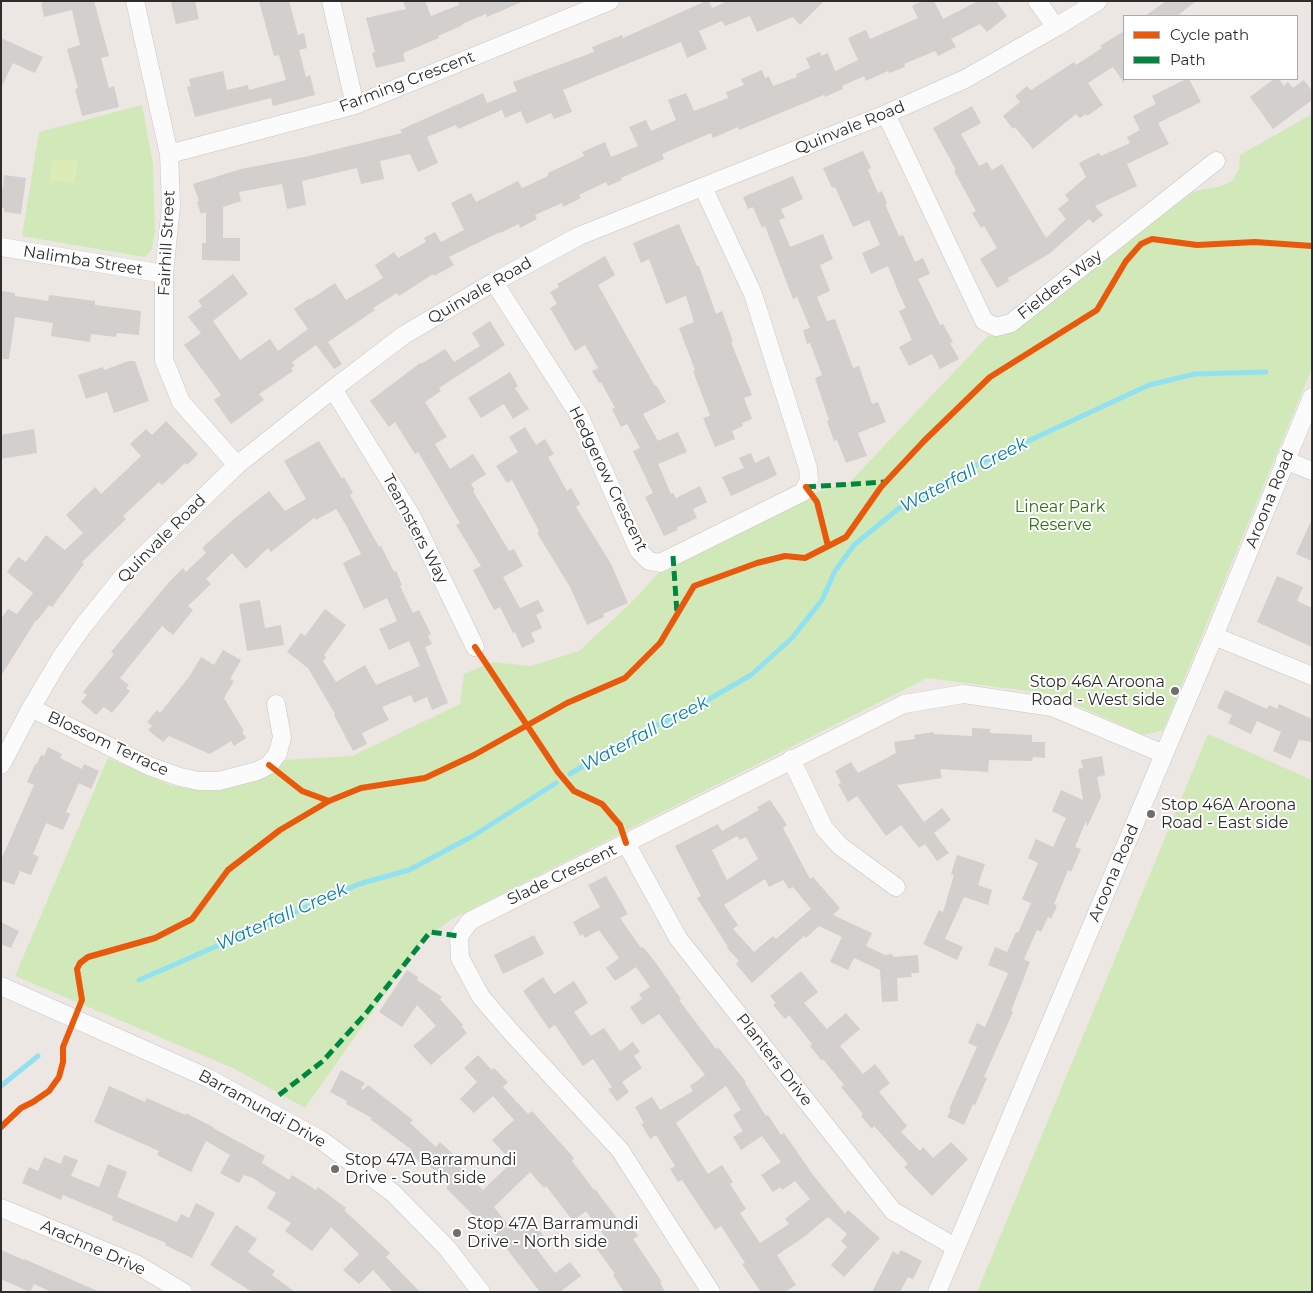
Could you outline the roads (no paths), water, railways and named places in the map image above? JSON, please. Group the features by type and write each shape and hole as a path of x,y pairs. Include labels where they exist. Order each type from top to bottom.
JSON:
{"street":[{"name":"Fairhill Street","path":"134,1 170,154 170,206 164,274 164,360 182,402 237,465"},
{"path":"332,1 355,105"},
{"name":"Farming Crescent","path":"170,154 355,105 610,1"},
{"path":"1037,1 1056,27"},
{"name":"Quinvale Road","path":"1,765 30,708 60,659 124,574 237,465 404,335 494,282 578,236 886,114 965,79 1098,1"},
{"name":"Fielders Way","path":"886,114 984,321 996,327 1011,323 1216,161"},
{"name":"Hedgerow Crescent","path":"494,282 579,414 639,552 649,561 660,563 803,492 809,480 808,468 753,294 703,187"},
{"name":"Nalimba Street","path":"1,247 164,274"},
{"name":"Teamsters Way","path":"333,389 412,517 475,647"},
{"name":"Aroona Road","path":"937,1292 1214,636 1312,397"},
{"path":"1286,460 1312,471"},
{"path":"1214,636 1312,676"},
{"name":"Slade Crescent","path":"711,1292 620,1150 481,997 460,958 459,936 470,921 904,704 964,694 1052,707 1164,754"},
{"name":"Blossom Terrace","path":"30,708 149,766 180,778 199,781 219,781 257,771 269,765 278,753 282,737 276,704"},
{"path":"791,759 824,828 840,846 896,887"},
{"name":"Planters Drive","path":"626,843 678,938 893,1211 955,1248"},
{"name":"Barramundi Drive","path":"1,986 208,1078 321,1140 393,1193 446,1248 481,1292"},
{"name":"Arachne Drive","path":"1,1208 136,1264 183,1292"}],"waterway":[{"name":"Waterfall Creek","path":"570,774 632,737 699,705 751,675 792,638 822,600 835,571 854,545 898,509 968,469 1149,385 1195,374 1266,372"},
{"name":"Waterfall Creek","path":"139,980 359,884 409,870 473,836 556,783"},
{"name":"Waterfall Creek","path":"1,1086 38,1056"}],"place":[{"name":"Stop 46A Aroona Road - West side","path":"1175,691"},
{"name":"Stop 46A Aroona Road - East side","path":"1151,814"},
{"name":"Stop 47A Barramundi Drive - South side","path":"335,1169"},
{"name":"Stop 47A Barramundi Drive - North side","path":"457,1233"}],"park label":[{"name":"Linear Park Reserve","path":"1060,516"}]}
